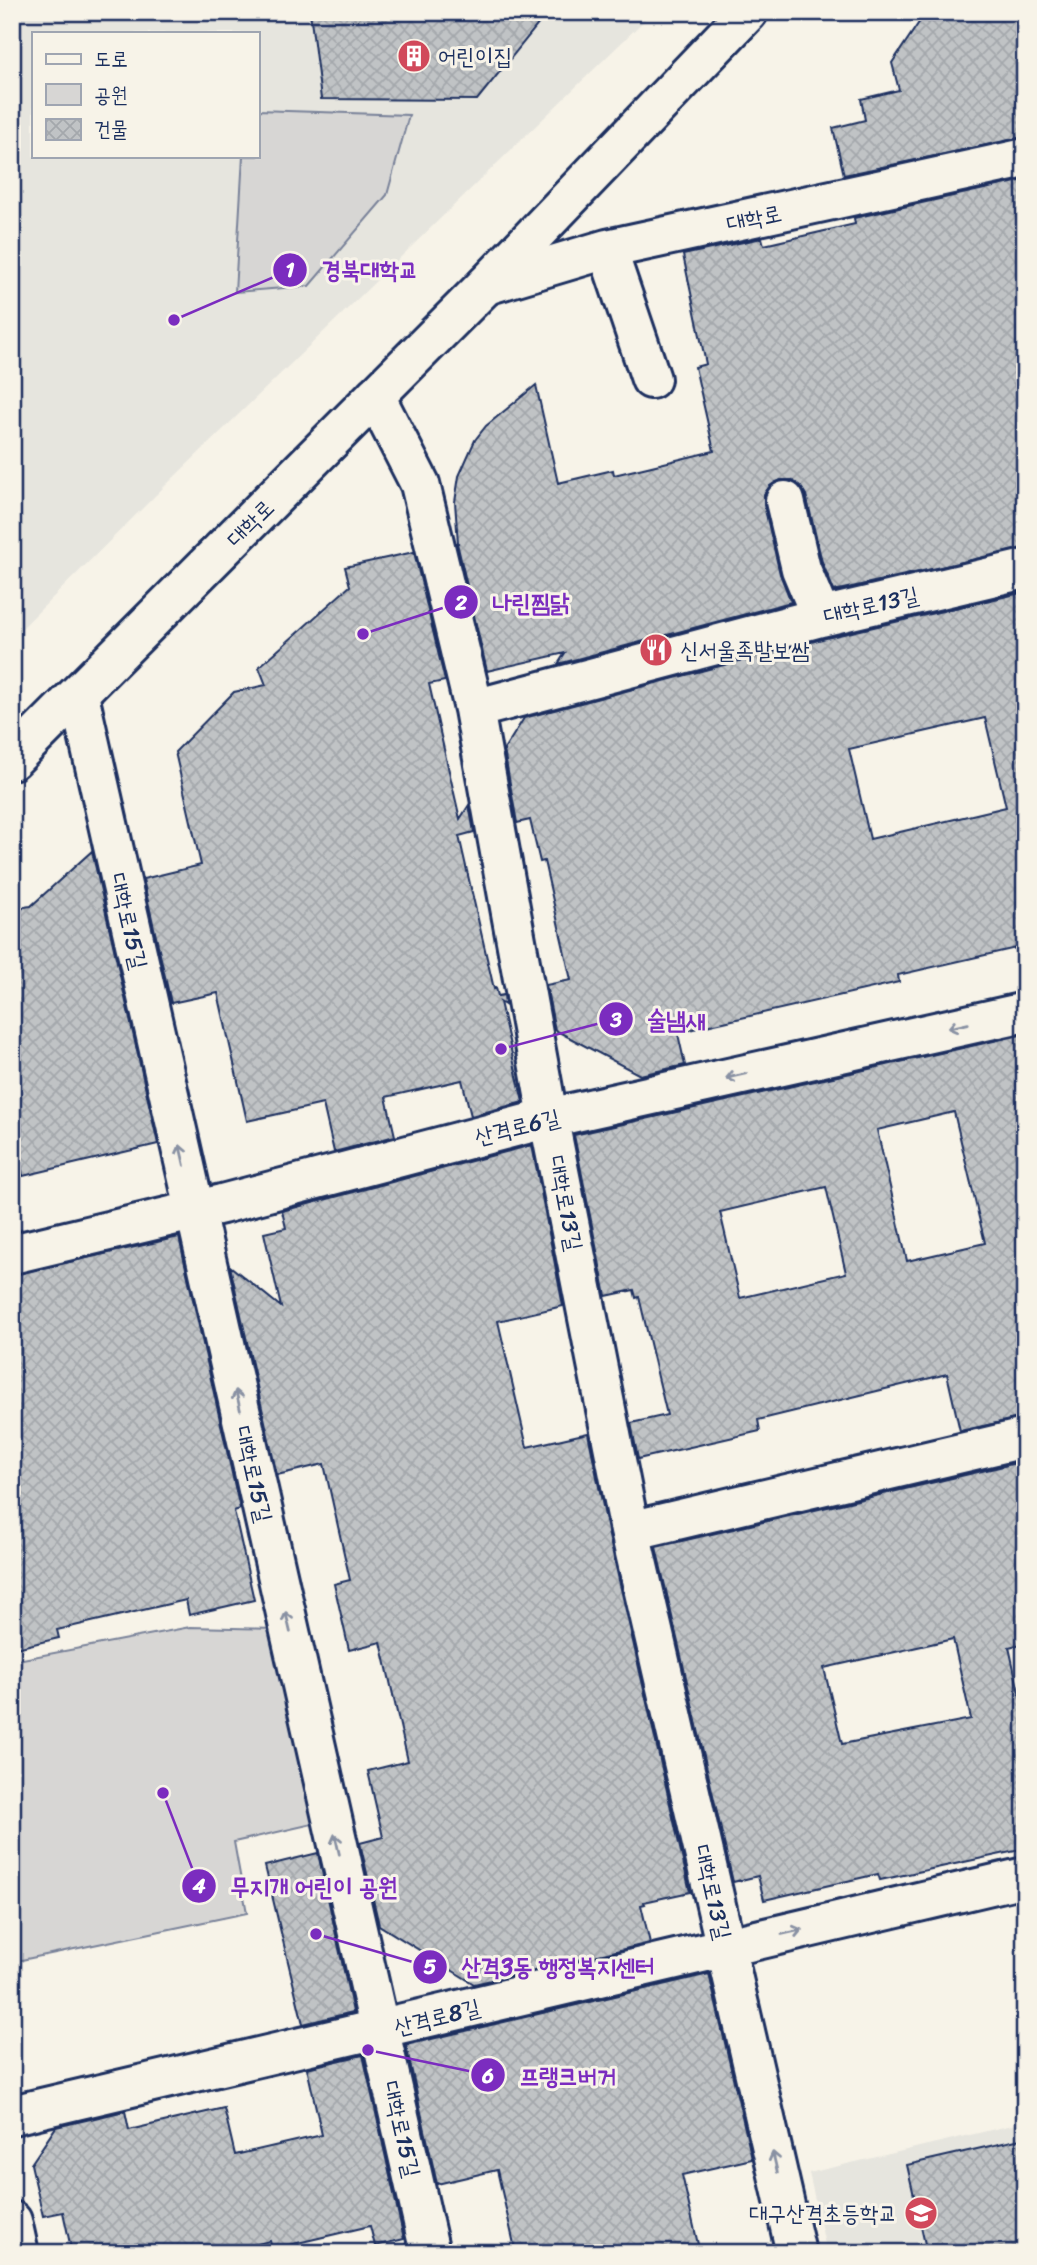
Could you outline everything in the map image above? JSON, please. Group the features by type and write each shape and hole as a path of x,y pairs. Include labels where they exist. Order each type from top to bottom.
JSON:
{"street":[{"name":"대학로","path":"12,760 486,285 748,12"},
{"name":"대학로","path":"486,285 607,249 1025,158"},
{"path":"607,249 651,379"},
{"name":"대학로13길","path":"375,396 419,484 474,709 549,1118 631,1531 796,2253"},
{"path":"785,501 801,569 821,617"},
{"name":"대학로13길","path":"474,709 821,617 1025,569"},
{"name":"대학로15길","path":"79,695 430,2253"},
{"name":"산격로6길","path":"12,1254 195,1210 549,1118 1025,1012"},
{"path":"631,1531 1025,1438"},
{"name":"산격로8길","path":"12,2115 1025,1877"},
{"path":"12,2221 19,2253"}],"shaded area":[{"path":"12,12 653,12 12,638"},
{"name":"대구산격초등학교","path":"1025,2122 1025,2253 827,2253 809,2173"}],"green space":[{"path":"259,110 409,115 387,195 309,286 235,292 243,158 259,158"},
{"path":"190,1627 276,1629 321,1822 234,1842 247,1913 12,1962 12,1661"}],"building":[{"name":"어린이집","path":"310,12 548,12 477,100 321,99"},
{"path":"926,12 1025,12 1025,137 844,175 833,128 865,120 861,99 899,90 892,63"},
{"path":"1025,180 1025,548 834,591 822,562 806,495 800,486 791,480 781,480 770,486 764,494 764,505 780,574 791,602 558,664 565,653 487,671 457,543 455,502 459,476 475,440 486,426 536,385 558,483 613,470 614,475 714,451 695,367 706,364 683,255 762,238 764,245 855,224 854,218"},
{"path":"414,552 445,681 429,684 460,819 469,805 474,832 459,836 494,989 496,988 498,996 504,995 505,1005 500,1002 523,1102 471,1116 462,1080 386,1097 395,1136 334,1152 323,1104 247,1121 218,993 171,1003 143,879 201,865 175,752 234,692 266,685 259,667 350,586 345,567"},
{"path":"1025,592 1025,946 898,975 899,982 678,1034 685,1065 640,1075 555,1030 546,985 571,980 544,861 540,862 530,820 517,823 504,750 524,718 826,638","holes":["985,718 1006,807 870,839 849,749"]},
{"path":"92,851 158,1144 23,1176 12,1128 12,918 24,907 31,906"},
{"path":"1025,1034 1025,1417 960,1431 947,1374 758,1420 760,1431 638,1459 631,1423 667,1415 639,1297 636,1298 634,1290 606,1296 574,1135","holes":["954,1112 985,1243 907,1261 877,1130","826,1187 846,1273 740,1298 720,1212"]},
{"path":"532,1145 563,1306 498,1321 527,1447 588,1433 690,1892 644,1902 645,1904 641,1905 650,1943 474,1984 379,1925 360,1843 383,1837 368,1771 408,1761 381,1642 349,1650 334,1584 350,1580 324,1464 277,1475 230,1266 281,1307 264,1233 286,1228 282,1211"},
{"path":"179,1237 240,1509 234,1511 254,1600 189,1615 186,1600 57,1630 59,1638 12,1649 12,1275"},
{"path":"1025,1461 1025,1643 1009,1647 1025,1719 1025,1849 880,1880 878,1874 764,1900 758,1876 733,1882 656,1547","holes":["953,1639 971,1719 842,1744 824,1668"]},
{"path":"318,1853 353,2012 303,2024 265,1866"},
{"path":"709,1974 752,2159 682,2175 700,2253 516,2253 497,2170 437,2184 406,2045"},
{"path":"363,2055 404,2239 375,2246 370,2226 272,2249 270,2241 221,2253 72,2253 63,2212 43,2216 31,2164 56,2127 125,2111 129,2130 224,2108 235,2155 322,2135 307,2068"},
{"path":"1025,2138 1025,2253 927,2253 907,2165"}],"place":[{"name":"어린이집","path":"414,56"},
{"name":"경북대학교","path":"174,320"},
{"name":"나린찜닭","path":"363,634"},
{"name":"신서울족발보쌈","path":"656,650"},
{"name":"술냄새","path":"501,1049"},
{"name":"무지개 어린이 공원","path":"163,1793"},
{"name":"산격3동 행정복지센터","path":"316,1934"},
{"name":"프랭크버거","path":"368,2050"},
{"name":"대구산격초등학교","path":"921,2213"}]}
